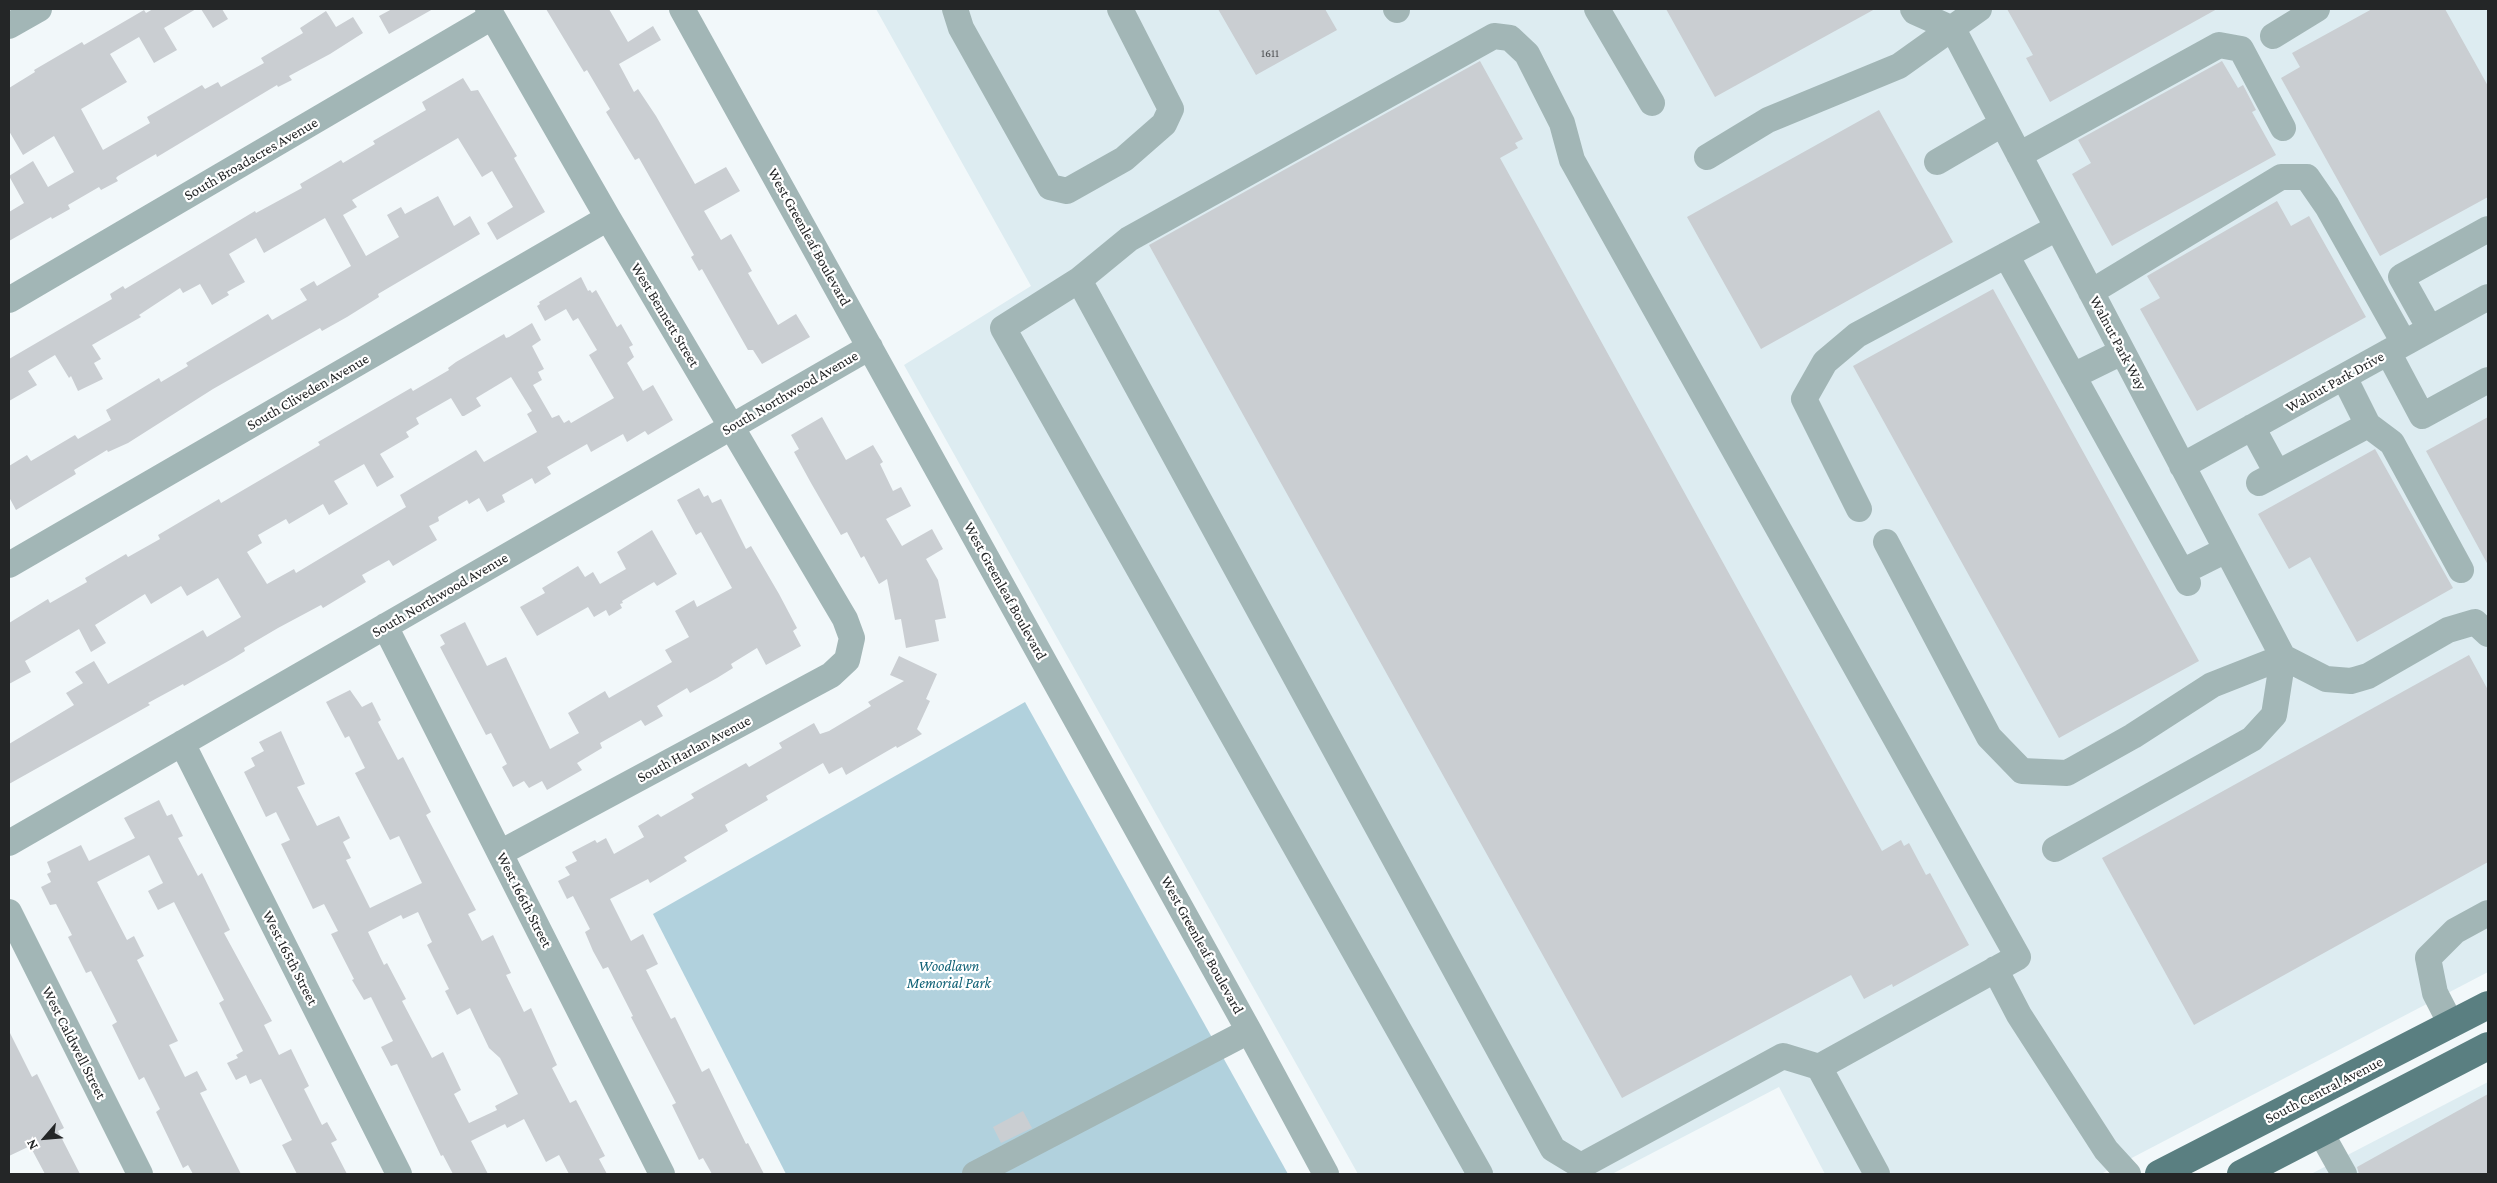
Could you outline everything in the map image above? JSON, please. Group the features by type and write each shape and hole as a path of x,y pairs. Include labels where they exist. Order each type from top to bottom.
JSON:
{"main road":[{"name":"South Central Avenue","path":"2159,1174 2488,1005"},
{"path":"2240,1174 2488,1046"},
{"path":"2328,1087 2345,1120"}],"street":[{"path":"9,26 39,9"},
{"name":"West Greenleaf Boulevard","path":"682,9 1249,1031 1326,1174"},
{"path":"955,9 961,28 1050,187 1067,191 1124,159 1164,124 1171,109 1120,9"},
{"path":"1597,9 1652,103"},
{"path":"1914,9 1915,12 1953,30"},
{"path":"1707,157 1768,120 1899,66 1953,30 1980,9"},
{"path":"2273,36 2317,9"},
{"name":"West Bennett Street","path":"490,13 608,218 845,619"},
{"name":"South Broadacres Avenue","path":"9,300 490,13"},
{"name":"Walnut Park Way","path":"1953,30 2283,657"},
{"path":"1480,1174 1003,328 1079,280 1138,234 1494,36 1510,38 1527,54 1562,123 1572,160 2018,957 1819,1067"},
{"path":"2019,155 2219,45 2241,48 2283,128"},
{"path":"1937,162 2002,124"},
{"path":"2091,292 2281,177 2306,177 2327,206 2396,348 2422,416 2488,380"},
{"name":"South Cliveden Avenue","path":"9,565 608,218"},
{"path":"1860,508 1804,399 1825,362 1856,335 2057,228"},
{"path":"2430,329 2401,277 2488,229"},
{"path":"2006,254 2185,578 2226,550"},
{"path":"1079,280 1553,1149 1572,1170 1783,1056 1819,1067 1877,1174"},
{"name":"Walnut Park Drive","path":"2182,466 2488,297"},
{"name":"South Northwood Avenue","path":"9,843 870,347"},
{"path":"2073,376 2122,352"},
{"path":"2344,377 2368,425 2392,444 2461,570"},
{"path":"2252,427 2268,478 2368,425"},
{"path":"1886,542 1989,737 2022,771 2067,773 2133,736 2212,684 2283,657 2326,679 2351,681 2368,676 2448,630 2476,622 2488,634"},
{"name":"South Harlan Avenue","path":"500,853 831,675 847,660 852,638 845,619"},
{"name":"West 166th Street","path":"385,626 662,1174"},
{"path":"2055,849 2252,739 2274,715 2283,657"},
{"name":"West 165th Street","path":"182,743 399,1174"},
{"name":"West Caldwell Street","path":"9,912 140,1174"},
{"path":"2451,1024 2435,993 2428,958 2455,931 2488,913"},
{"path":"1995,970 2019,1015 2106,1150 2128,1174"},
{"path":"975,1174 1249,1031"},
{"path":"2321,1133 2344,1174"}],"shaded area":[{"path":"876,9 2488,9 2488,972 2101,1174 1825,1174 1779,1087 1612,1174 1358,1174 904,365 1031,286"},
{"path":"2488,1082 2488,1174 2311,1174"}],"green space":[{"name":"Woodlawn Memorial Park","path":"1025,702 1288,1174 786,1174 653,914"}],"building":[{"path":"153,9 196,9 164,28 177,50 154,63 139,37 110,54 127,82 81,109 103,150 150,123 147,117 202,85 205,89 218,82 221,87 264,63 261,58 303,33 300,28 326,11 336,27 353,17 363,33 330,54 289,76 292,80 278,87 277,85 157,157 156,154 118,176 116,178 118,181 101,190 99,187 68,205 70,209 52,219 51,217 9,241 9,212 24,203 9,176 33,161 48,187 74,172 54,136 23,155 9,131 9,88 35,72 34,70 82,42 84,45 144,10 146,13"},
{"path":"201,9 222,9 228,19 213,28"},
{"path":"392,9 433,9 389,34 379,16"},
{"path":"546,9 609,9 628,42 653,26 661,40 619,64 634,92 638,89 656,116 695,184 726,167 740,191 704,211 721,240 731,234 752,271 748,273 778,325 796,314 810,337 762,364 753,350 748,350 702,269 699,271 691,257 694,255 639,158 635,160 606,112 610,109 587,70 584,72"},
{"path":"1218,9 1325,9 1337,30 1256,75"},
{"path":"1666,9 1875,9 1715,97"},
{"path":"2007,9 2217,9 2050,102 2026,58 2033,55"},
{"path":"2372,9 2445,9 2488,86 2488,197 2380,256 2281,78 2300,67 2292,53"},
{"path":"1480,61 1523,139 1515,143 1518,148 1500,158 1882,851 1901,840 1904,846 1909,843 1926,875 1930,873 1969,945 1893,987 1892,984 1864,999 1851,975 1622,1098 1149,245"},
{"path":"2222,61 2238,88 2243,85 2256,110 2252,112 2276,155 2112,246 2072,174 2091,163 2078,140"},
{"path":"463,78 471,91 478,90 517,156 514,158 545,212 497,240 487,223 513,207 492,171 482,177 458,138 352,200 357,207 343,215 366,256 399,237 387,215 401,207 405,214 438,196 454,226 470,216 480,234 378,294 379,297 347,317 322,331 320,328 213,389 128,443 108,452 107,450 74,470 76,474 16,510 9,497 9,466 27,455 31,461 75,435 78,439 111,420 106,410 159,378 161,382 188,366 186,363 268,314 272,320 307,300 300,289 314,281 317,286 351,266 325,218 264,253 256,238 229,254 245,282 227,292 229,295 212,305 200,284 183,293 180,288 139,315 141,317 92,345 101,359 94,363 103,379 78,391 71,376 69,378 55,355 28,371 37,385 9,401 9,359 112,299 110,294 123,286 125,289 255,211 256,213 302,188 300,184 341,160 343,163 375,144 373,141 426,110 422,102"},
{"path":"1879,110 1953,242 1761,349 1687,217"},
{"path":"2277,201 2291,226 2309,216 2366,317 2197,411 2140,309 2160,298 2147,276"},
{"path":"581,277 588,291 590,290 592,293 596,290 617,327 621,324 633,345 629,347 634,357 627,363 643,391 653,385 673,420 648,435 645,431 627,442 623,434 591,452 587,444 547,467 551,474 535,484 532,478 502,495 505,502 487,512 479,498 469,504 467,500 438,517 439,521 429,526 437,540 393,566 389,560 362,575 366,582 323,608 321,605 278,628 244,648 245,651 232,659 184,686 183,684 148,703 150,705 9,784 9,744 74,705 66,693 83,683 75,672 94,661 108,684 203,630 207,637 241,617 218,578 187,596 181,586 151,604 145,594 95,625 106,643 91,652 79,629 25,661 31,672 9,684 9,623 48,599 50,603 87,582 85,578 126,554 128,557 160,539 158,535 219,499 221,503 320,445 318,442 411,388 413,391 449,370 448,368 456,362 504,334 506,338 509,337 532,323 541,340 532,346 544,369 538,372 542,380 533,385 552,418 559,415 564,423 569,420 571,423 614,398 589,355 597,350 578,318 573,321 566,309 545,321 537,306 540,304 539,302","holes":["511,377 532,411 527,414 537,432 484,462 476,450 400,495 406,507 296,573 294,569 267,584 247,552 262,543 258,535 286,519 289,524 323,504 329,515 348,504 334,481 364,464 377,487 394,477 380,454 409,437 406,432 419,424 416,418 451,398 462,416 464,416 481,406 476,398"]},
{"path":"1993,289 2199,661 2059,738 1853,366"},
{"path":"822,417 846,460 873,445 883,462 880,464 893,491 901,487 911,506 886,519 902,546 932,529 943,549 926,559 938,580 946,618 935,620 939,641 906,648 901,619 895,620 887,579 879,584 864,556 861,558 847,532 841,535 794,452 799,449 791,435"},
{"path":"2488,417 2488,565 2426,451"},
{"path":"2375,449 2453,588 2357,642 2310,557 2289,569 2258,514"},
{"path":"699,488 704,497 708,495 712,503 721,499 746,549 751,546 779,594 797,628 793,631 801,646 766,665 757,648 731,664 733,668 717,678 690,693 687,688 657,706 663,716 645,726 641,720 600,743 602,748 577,763 582,770 547,790 542,781 529,788 524,781 513,787 502,767 507,764 491,733 486,735 440,647 445,644 440,635 465,622 487,666 506,657 550,749 579,733 568,713 605,691 609,698 672,662 665,650 689,637 675,611 694,600 697,607 732,588 701,532 696,535 677,500"},
{"path":"652,530 677,574 657,586 654,582 622,601 623,603 620,604 622,608 609,616 606,610 594,617 588,607 537,636 520,607 545,593 542,588 578,566 585,577 593,572 600,584 626,569 617,552"},
{"path":"2469,655 2488,690 2488,862 2194,1025 2102,858"},
{"path":"899,656 937,674 926,699 930,701 917,729 922,734 897,748 896,746 846,775 842,767 829,774 823,763 766,796 768,800 725,825 728,831 684,857 687,861 650,883 648,879 610,899 631,941 643,934 658,964 646,970 671,1019 675,1017 702,1072 709,1068 746,1144 748,1143 764,1174 712,1174 703,1158 699,1160 672,1105 676,1103 631,1017 633,1016 608,967 603,969 593,951 585,932 590,929 573,896 567,899 558,881 570,875 565,867 577,861 572,852 595,840 597,843 606,838 614,854 644,837 638,826 658,814 661,817 694,798 691,794 746,763 749,767 782,748 779,743 814,723 820,734 829,731 871,706 868,702 904,681 890,675"},
{"path":"350,690 362,707 372,702 381,720 378,722 398,760 403,757 431,812 426,815 476,910 468,914 482,941 493,935 511,973 506,975 524,1012 531,1008 557,1065 552,1068 570,1103 576,1100 605,1156 599,1159 607,1174 569,1174 559,1155 546,1162 524,1119 507,1128 505,1124 471,1141 488,1174 453,1174 443,1155 441,1156 397,1064 391,1066 381,1047 393,1041 371,997 364,1000 352,980 354,979 331,934 338,931 324,904 313,909 281,844 290,840 276,812 266,817 244,772 255,766 251,758 264,751 259,742 281,731 305,784 297,787 317,826 339,816 350,838 343,842 351,858 346,860 370,908 422,883 399,836 390,840 355,773 365,768 349,736 345,738 326,702","holes":["418,912 432,942 427,945 449,989 445,991 457,1015 470,1008 489,1048 500,1058 518,1094 495,1106 497,1110 469,1123 454,1094 461,1090 443,1052 432,1058 402,1001 406,999 387,963 384,965 368,932 401,915 403,919"]},
{"path":"159,800 167,816 172,814 183,836 178,838 198,876 202,873 230,930 224,933 272,1021 264,1025 279,1055 291,1049 309,1086 304,1089 322,1125 327,1122 337,1140 331,1143 347,1174 297,1174 282,1145 292,1140 261,1079 250,1084 246,1075 236,1080 227,1063 238,1058 236,1055 243,1051 219,1003 224,1000 174,902 158,910 148,891 163,883 149,855 97,882 127,940 134,936 144,956 137,960 178,1041 169,1045 185,1077 197,1071 207,1090 200,1093 241,1174 193,1174 188,1165 183,1168 156,1112 160,1109 144,1077 139,1080 112,1025 117,1022 91,971 86,973 68,937 72,935 56,904 50,905 41,887 51,882 47,874 51,872 47,862 81,845 89,861 135,838 124,818"},
{"path":"9,1031 32,1077 37,1074 64,1128 58,1131 80,1174 45,1174 30,1146 9,1156"},
{"path":"2488,1094 2488,1174 2359,1174 2357,1167"},
{"path":"1023,1111 1032,1128 1001,1143 993,1127"}]}
